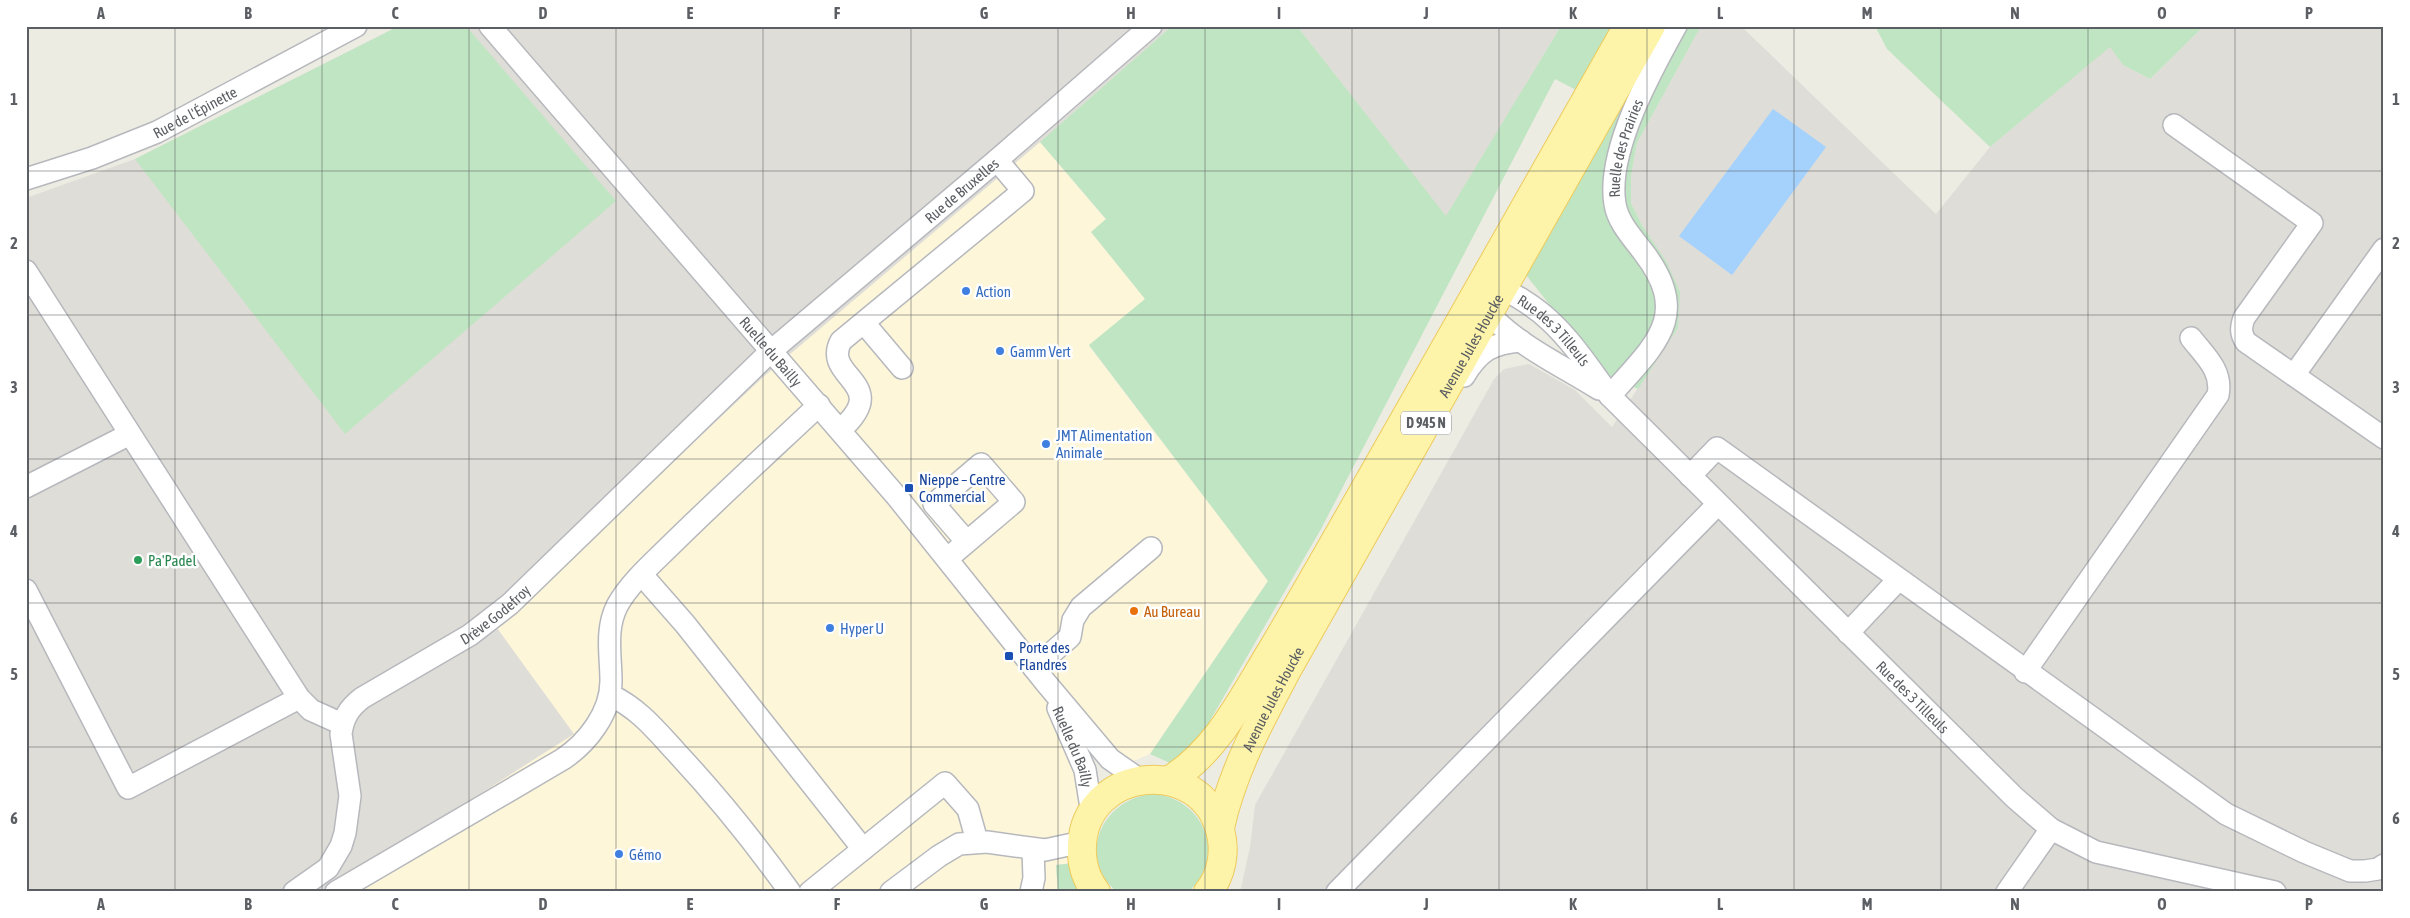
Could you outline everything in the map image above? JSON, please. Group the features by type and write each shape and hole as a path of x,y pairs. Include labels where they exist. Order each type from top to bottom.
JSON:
{"main road":[{"name":"Avenue Jules Houcke","path":"1220,828 1228,793 1253,736 1288,668 1411,449 1487,294 1628,26"},
{"name":"Avenue Jules Houcke","path":"1168,781 1199,758 1232,714 1651,26"},
{"path":"1096,892 1085,871 1082,842 1087,822 1108,794 1123,785 1140,780 1168,781 1185,787 1200,798 1212,811 1220,828 1223,849 1216,879 1208,892"}],"street":[{"name":"Rue de l'Épinette","path":"26,179 100,155 157,132 356,26"},
{"name":"Ruelle du Bailly","path":"490,26 819,405 948,558 1040,676 1110,759 1140,780"},
{"name":"Rue de Bruxelles","path":"772,352 1151,26"},
{"name":"Ruelle des Prairies","path":"1610,396 1654,344 1664,325 1666,314 1667,305 1663,286 1654,266 1618,215 1614,194 1615,172 1627,129 1676,26"},
{"path":"2174,126 2312,223 2244,318 2241,330 2246,342 2384,438"},
{"path":"840,430 854,418 861,402 857,386 840,365 837,353 841,341 1023,191 997,160"},
{"path":"2294,375 2384,249"},
{"path":"26,272 299,698 311,710 342,724 341,742 350,796 345,833 341,846 328,868 294,892"},
{"name":"Rue des 3 Tilleuls","path":"1487,294 1521,341 1610,396"},
{"name":"Rue des 3 Tilleuls","path":"1487,294 1527,303 1550,321 1575,349 1610,396 2015,798 2051,829 2088,849 2115,858 2275,892"},
{"path":"864,323 902,368"},
{"path":"2025,672 2218,395 2220,384 2218,373 2192,338"},
{"path":"1411,449 1433,424 1480,355 1496,344 1521,341"},
{"name":"Drève Godefroy","path":"342,724 349,709 362,698 470,635 510,604 772,352"},
{"path":"336,892 573,752 589,736 610,688 610,635 613,615 622,597 695,522 819,405"},
{"path":"26,487 130,434"},
{"path":"1690,476 1717,448 2025,672 2226,814 2304,852 2350,871 2378,869 2384,865"},
{"path":"1336,892 1718,504"},
{"path":"948,558 968,542"},
{"path":"1040,676 1070,637 1073,620 1081,607 1151,548"},
{"path":"642,575 685,624 863,848"},
{"path":"1848,633 1898,580"},
{"path":"26,590 128,788 299,698"},
{"name":"Ruelle du Bailly","path":"1040,676 1081,759 1088,784 1092,814"},
{"path":"610,688 636,709 693,770 745,832 790,892"},
{"path":"810,892 945,784 968,809 977,841"},
{"path":"2007,892 2051,829"},
{"path":"894,891 949,849 959,844 977,841 1033,850 1055,850 1082,842"},
{"path":"1031,892 1034,878 1033,850"}],"shaded area":[{"path":"399,26 1172,26 1040,142 762,378 497,628 574,734 423,830 318,892 26,892 26,198 135,159"},
{"path":"1297,26 1561,26 1446,217"},
{"path":"1701,26 1741,26 1936,214 1990,147 2110,46 2123,65 2150,79 2204,26 2384,26 2384,892 1240,892 1250,847 1255,805 1494,379 1504,369 1529,364 1575,390 1612,427 1678,328 1643,227 1631,203 1631,176 1637,143"},
{"path":"1040,142 1106,220 1091,232 1145,299 1089,346 1268,581 1150,754 1129,763 1105,737 1074,765 1079,804 1074,836 1073,863 1056,865 1058,892 318,892 423,830 573,734 497,628 762,378"}],"green space":[{"path":"399,26 466,26 616,201 345,434 135,159"},
{"path":"1172,26 1297,26 1446,216 1561,26 1612,26 1576,90 1555,79 1321,529 1197,743 1170,763 1150,754 1268,581 1089,345 1145,299 1091,232 1106,219 1040,142"},
{"path":"1662,26 1701,26 1637,143 1631,176 1631,203 1643,227 1666,261 1680,292 1678,328 1638,389 1603,372 1526,275"},
{"path":"1875,26 2204,26 2150,79 2123,65 2110,47 1990,147 1887,49"},
{"path":"1155,794 1172,798 1187,807 1198,818 1205,832 1208,847 1206,863 1200,878 1188,892 1117,892 1104,878 1098,862 1097,846 1101,830 1109,816 1122,805 1137,797"},
{"path":"1073,863 1081,892 1058,892 1056,865"}],"water":[{"path":"1773,109 1826,147 1732,275 1679,236"}],"place":[{"name":"Action","path":"966,291"},
{"name":"Gamm Vert","path":"1000,351"},
{"name":"JMT Alimentation Animale","path":"1046,444"},
{"name":"Nieppe – Centre Commercial","path":"909,488"},
{"name":"Pa'Padel","path":"138,560"},
{"name":"Au Bureau","path":"1134,611"},
{"name":"Hyper U","path":"830,628"},
{"name":"Porte des Flandres","path":"1009,656"},
{"name":"Gémo","path":"619,854"}]}
